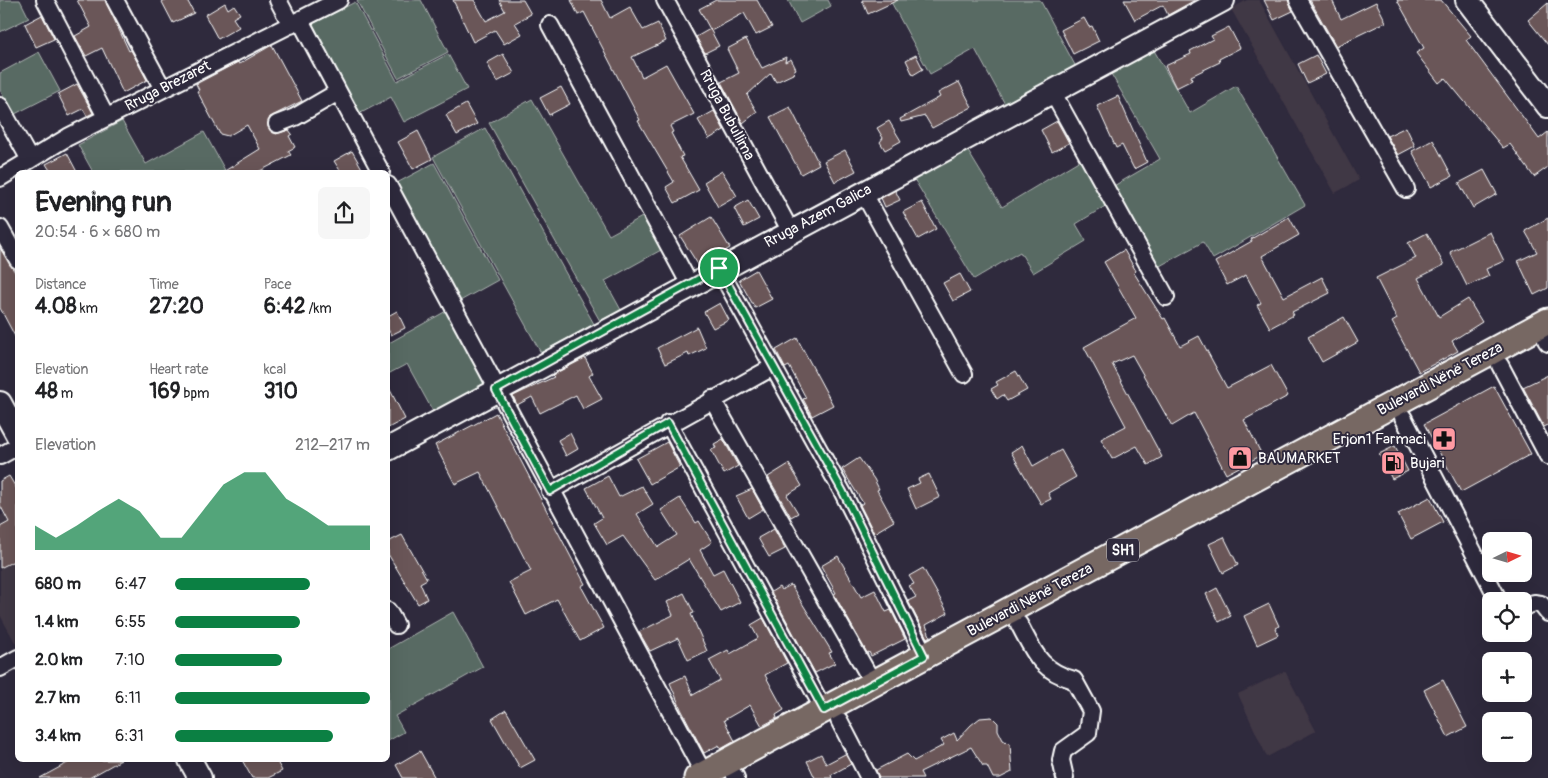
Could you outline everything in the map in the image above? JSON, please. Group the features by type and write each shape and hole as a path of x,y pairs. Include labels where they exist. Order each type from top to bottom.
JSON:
{"main road":[{"name":"Bulevardi Nënë Tereza","path":"700,776 832,715 1019,624 1500,365 1548,336"},
{"name":"Bulevardi Nënë Tereza","path":"734,777 832,715 873,683 1548,336"}],"street":[{"path":"45,0 106,117"},
{"path":"115,0 163,89"},
{"path":"278,0 296,22 338,92 380,170"},
{"name":"Rruga Brezaret","path":"0,178 106,117 339,0"},
{"name":"Rruga Bubullima","path":"665,0 790,230"},
{"path":"1298,0 1406,189"},
{"path":"1467,0 1548,106"},
{"name":"Rruga Azem Galica","path":"390,448 719,268 1053,93 1217,1"},
{"path":"550,25 690,285"},
{"path":"277,124 294,117 338,92"},
{"path":"1053,93 1166,297"},
{"path":"0,106 30,160"},
{"path":"390,188 700,776"},
{"path":"863,192 964,374"},
{"path":"0,228 15,255"},
{"path":"719,268 843,492 924,656"},
{"path":"1500,365 1548,456"},
{"path":"550,491 668,423 773,367"},
{"path":"712,399 873,683"},
{"path":"0,403 15,430"},
{"path":"1403,417 1494,592"},
{"path":"668,423 869,778"},
{"path":"0,456 15,448"},
{"path":"1532,604 1541,604 1548,613"},
{"path":"1019,624 1044,666 1057,676 1074,680 1091,711 1088,734 1063,751 1061,760 1065,778"},
{"path":"0,668 15,660"},
{"path":"191,762 200,778"}],"shaded area":[{"path":"1247,0 1259,0 1359,180 1335,193 1231,9"},
{"path":"15,506 15,642 0,615 0,516"},
{"path":"1285,671 1316,731 1267,757 1238,694"}],"green space":[{"path":"0,0 20,0 29,18 0,32"},
{"path":"421,0 448,52 398,78 357,1"},
{"path":"788,0 828,0 831,6 800,23"},
{"path":"890,0 1040,0 1076,67 1006,106 975,49 930,74"},
{"path":"355,2 397,81 448,54 467,89 404,122 391,97 359,114 311,25"},
{"path":"1152,47 1190,113 1236,86 1305,205 1213,259 1203,242 1158,267 1112,187 1160,159 1110,72"},
{"path":"39,52 60,91 13,115 0,90 0,73"},
{"path":"532,99 609,235 642,217 661,250 605,281 621,310 600,321 489,123"},
{"path":"122,121 146,164 204,132 225,170 92,170 78,145"},
{"path":"485,128 594,324 541,353 433,157"},
{"path":"966,148 1002,207 1080,160 1107,205 1076,224 1086,241 1033,273 1020,252 974,279 914,179"},
{"path":"434,163 498,280 460,301 395,184"},
{"path":"448,310 491,387 436,417 407,364 390,373 390,342"},
{"path":"453,612 483,667 395,716 404,732 390,740 390,648"}],"building":[{"path":"77,0 105,0 129,51 131,50 147,80 123,93 102,48 86,56 75,36 91,27"},
{"path":"161,0 187,0 194,13 173,23"},
{"path":"453,0 474,0 486,21 505,11 499,0 523,0 531,14 515,23 522,34 504,44 495,30 473,42"},
{"path":"571,0 601,0 610,18 630,7 643,30 658,23 666,41 632,57 642,77 666,64 694,114 670,126 673,132 671,133 683,156 680,157 699,190 675,203 666,187 674,182 638,121 640,120 584,12 578,15"},
{"path":"716,0 757,0 772,27 756,35 744,13 711,31 699,9"},
{"path":"862,0 898,0 868,14"},
{"path":"1124,0 1195,0 1168,15 1163,5 1135,20"},
{"path":"1264,0 1288,0 1293,11 1274,20"},
{"path":"1310,0 1332,0 1341,19 1376,2 1386,22 1336,46"},
{"path":"1397,0 1441,0 1471,36 1466,40 1539,139 1548,132 1548,167 1534,177 1510,144 1503,148 1445,78 1439,83 1416,53 1424,48"},
{"path":"225,3 228,9 234,5 240,14 233,18 239,27 218,39 205,15"},
{"path":"1548,3 1548,45 1528,20"},
{"path":"42,15 54,39 36,47 25,24"},
{"path":"1084,18 1089,27 1092,26 1099,41 1073,54 1061,30"},
{"path":"1229,27 1240,48 1219,59 1220,62 1191,76 1192,80 1176,88 1165,66 1191,54 1190,51 1213,39 1211,36"},
{"path":"710,29 719,46 705,53 696,37"},
{"path":"746,39 762,68 786,57 785,62 791,59 796,69 793,71 795,73 776,82 771,73 747,95 757,112 743,123 721,82 739,73 727,49"},
{"path":"272,45 302,101 270,117 268,127 276,134 289,130 292,134 289,136 295,147 288,151 291,155 262,170 226,170 260,149 247,125 228,136 220,134 197,91 199,90 196,84 238,62 239,64"},
{"path":"503,54 514,73 497,82 487,63"},
{"path":"916,55 923,69 913,75 906,60"},
{"path":"1316,55 1326,74 1307,83 1298,64"},
{"path":"959,82 972,107 932,128 925,116 901,122 900,119 940,97 938,93"},
{"path":"77,84 93,113 87,116 83,109 69,116 58,94"},
{"path":"561,87 570,104 549,115 540,98"},
{"path":"1118,96 1147,162 1134,169 1122,145 1116,148 1097,106"},
{"path":"466,104 477,124 457,135 446,115"},
{"path":"790,107 819,164 801,174 770,117"},
{"path":"714,111 724,130 709,139 698,120"},
{"path":"889,121 901,141 885,150 880,142 883,138 877,128"},
{"path":"1057,121 1069,143 1052,152 1041,130"},
{"path":"1406,127 1415,146 1398,155 1387,136"},
{"path":"418,131 432,159 413,169 398,142"},
{"path":"1433,140 1452,176 1431,187 1412,151"},
{"path":"845,150 856,171 835,182 824,161"},
{"path":"352,151 363,170 340,170 334,161"},
{"path":"67,153 76,170 50,170 46,164"},
{"path":"1484,170 1497,194 1473,208 1459,183"},
{"path":"722,171 737,196 718,207 704,182"},
{"path":"895,190 900,200 885,207 881,198"},
{"path":"748,200 759,219 744,227 734,208"},
{"path":"922,202 936,229 918,239 903,212"},
{"path":"711,217 730,248 699,266 680,236"},
{"path":"1289,217 1299,235 1262,256 1284,297 1322,277 1330,293 1292,312 1294,315 1270,328 1257,305 1261,303 1246,275 1227,285 1215,262"},
{"path":"1548,218 1548,288 1534,295 1518,261 1537,252 1525,231"},
{"path":"1490,232 1504,261 1486,269 1489,276 1467,286 1450,252"},
{"path":"1427,233 1444,265 1418,278 1439,317 1468,299 1482,322 1452,341 1458,351 1419,372 1392,322 1397,319 1376,278 1416,258 1408,243"},
{"path":"0,248 15,272 15,336 0,308"},
{"path":"1124,250 1136,271 1134,273 1163,319 1165,318 1180,346 1199,336 1227,388 1271,365 1288,396 1244,420 1262,455 1226,474 1194,413 1172,426 1132,355 1112,364 1162,457 1148,465 1137,446 1112,459 1101,439 1126,426 1084,347 1136,318 1104,262"},
{"path":"756,270 772,299 755,308 739,280"},
{"path":"960,274 970,292 953,301 943,283"},
{"path":"720,303 729,320 713,328 704,312"},
{"path":"397,311 405,328 391,335 390,333 390,315"},
{"path":"1344,317 1358,342 1322,362 1308,337"},
{"path":"697,327 706,348 689,356 688,353 665,364 657,348"},
{"path":"797,338 833,405 812,416 803,399 806,398 789,366 785,368 776,350"},
{"path":"585,358 593,373 589,376 602,399 583,409 576,395 540,413 532,397 517,405 513,396 554,377 552,375"},
{"path":"1016,371 1027,390 1007,401 1003,395 997,399 991,389 998,385 996,382"},
{"path":"1548,375 1548,425 1544,427 1523,387"},
{"path":"1494,386 1531,454 1461,492 1424,424"},
{"path":"390,390 405,419 390,427"},
{"path":"496,413 585,584 581,586 604,628 580,641 557,599 526,615 509,582 531,571 480,472 455,484 435,445"},
{"path":"570,433 578,449 566,456 558,440"},
{"path":"723,439 738,466 724,474 711,450 716,448 714,444"},
{"path":"667,442 680,467 650,484 636,459"},
{"path":"1022,445 1033,466 1061,450 1076,477 1048,493 1051,499 1041,504 1011,452"},
{"name":"Bujari","path":"1395,446 1408,471 1392,479 1379,454"},
{"path":"859,458 874,479 879,489 877,490 894,521 874,533 860,505 863,503 842,469"},
{"path":"789,464 802,486 787,495 798,513 791,517 768,477"},
{"path":"929,474 940,497 916,509 907,489 920,483 918,479"},
{"path":"9,476 15,486 15,560 0,568 0,527 9,522 0,505 0,481"},
{"path":"608,476 619,497 642,486 653,504 637,514 658,547 677,535 661,510 680,498 696,523 699,521 712,542 700,550 713,574 723,569 740,602 721,612 689,559 655,580 623,536 607,545 594,523 602,518 586,488"},
{"path":"752,489 763,509 748,518 736,496"},
{"path":"1430,497 1443,522 1411,539 1398,514"},
{"path":"774,529 785,549 769,557 758,538"},
{"path":"402,535 427,579 420,583 427,599 418,604 390,557 390,541"},
{"path":"1224,537 1238,565 1223,573 1209,544"},
{"path":"838,556 861,597 875,590 886,612 891,610 905,639 871,656 869,652 867,653 834,594 836,593 821,566"},
{"path":"923,568 948,613 926,625 930,636 927,638 908,601 916,597 909,586 914,584 909,576"},
{"path":"791,585 832,652 829,653 835,663 815,673 771,592 779,587 781,590"},
{"path":"1217,588 1231,616 1219,622 1206,594"},
{"path":"684,593 694,613 691,614 707,651 688,660 678,638 650,651 639,632 673,615 667,602"},
{"path":"1269,604 1279,626 1275,628 1278,635 1257,645 1244,616"},
{"path":"763,618 787,663 765,675 784,710 776,715 777,718 762,726 750,705 724,720 735,741 721,749 719,745 704,753 670,683 685,676 693,695 720,680 709,660 728,650 730,654 758,638 751,625"},
{"path":"1443,680 1467,727 1448,737 1424,690"},
{"path":"506,710 535,760 520,768 492,719"},
{"path":"992,717 998,723 998,730 1003,740 1010,744 1012,772 1000,778 993,778 987,766 983,766 971,747 920,772 923,778 879,778 876,770 907,754 914,761 944,745 941,740 954,733 957,740 980,718"},
{"path":"420,751 435,778 403,778 396,765"},
{"path":"821,754 826,764 845,754 851,764 831,775 832,778 815,778 807,761"},
{"path":"69,762 117,762 89,778 40,778"},
{"path":"243,762 277,762 282,771 268,778 252,778"}],"place":[{"name":"Erjon1 Farmaci","path":"1444,439"},
{"name":"BAUMARKET","path":"1240,458"},
{"name":"Bujari","path":"1393,463"}],"route":[{"path":"719,268 843,492 924,656 824,710 668,423 550,491 496,390 719,268"}]}
